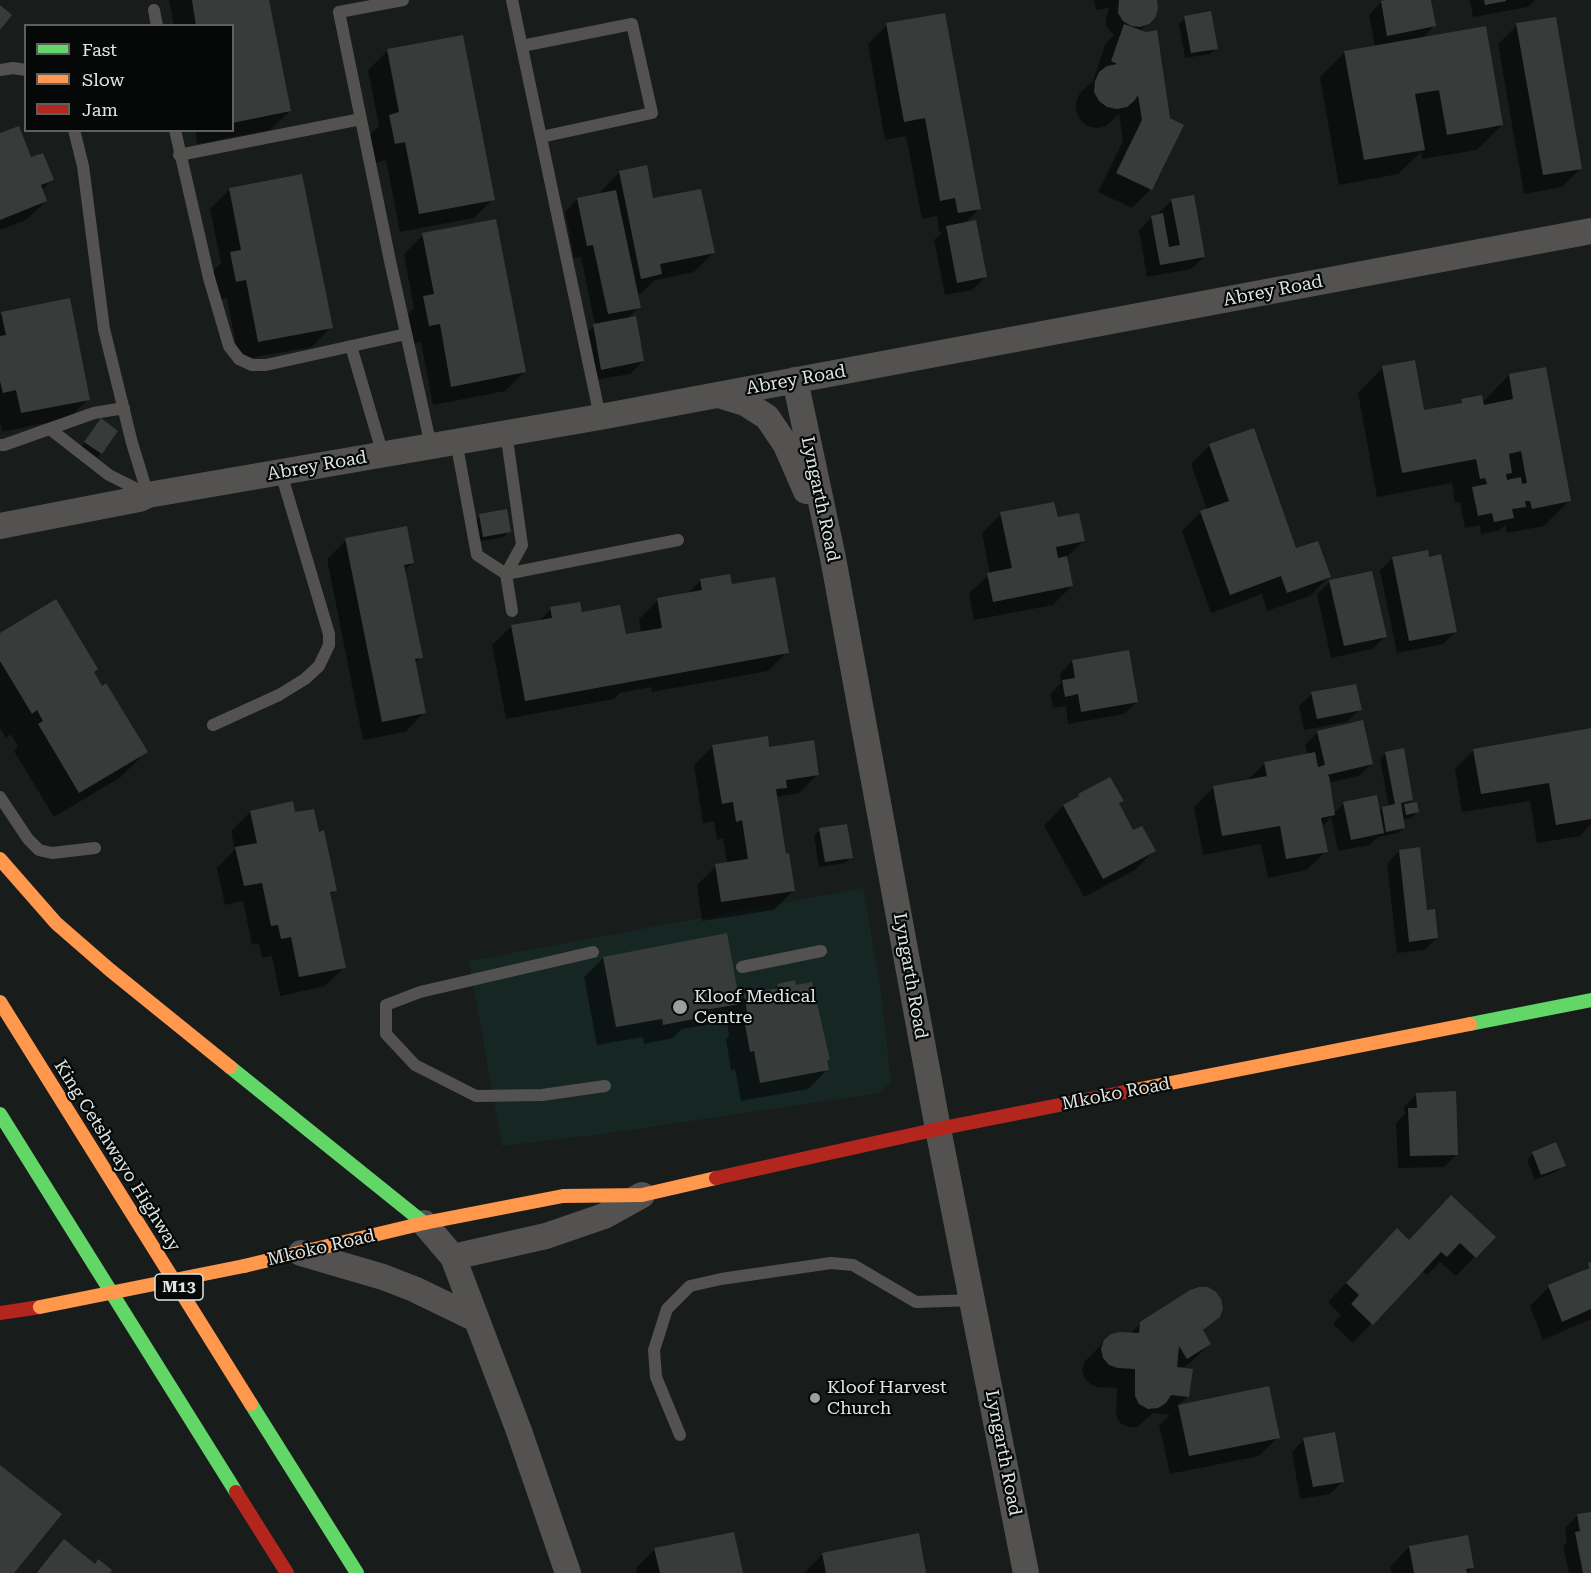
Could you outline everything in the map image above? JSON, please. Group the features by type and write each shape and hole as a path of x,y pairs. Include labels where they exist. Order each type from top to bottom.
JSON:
{"main road":[{"path":"0,859 56,923 110,970 424,1223"},
{"name":"Mkoko Road","path":"0,1313 244,1266 424,1223 563,1196 642,1195 938,1129 1591,1000"},
{"name":"King Cetshwayo Highway","path":"0,1002 357,1573"},
{"path":"0,1114 287,1573"}],"street":[{"name":"Abrey Road","path":"0,526 139,499 148,495 600,417 1591,231"},
{"name":"Lyngarth Road","path":"795,380 833,558 938,1129 1026,1573"},
{"path":"716,394 753,408 767,417 772,424 786,444 797,466 833,558"},
{"name":"Mkoko Road","path":"453,1257 546,1236 604,1216 642,1195"},
{"path":"424,1223 453,1257 519,1431 568,1573"},
{"path":"301,1253 383,1277 414,1289 476,1319"}],"lane":[{"path":"403,0 339,12 406,334 443,443 477,555 506,574 678,540"},
{"path":"512,0 600,417"},
{"path":"154,10 157,24"},
{"path":"522,46 632,24 652,113 541,137"},
{"path":"0,69 24,70"},
{"path":"179,154 361,120"},
{"path":"74,132 83,166 104,329 148,495"},
{"path":"175,132 209,278 229,346 239,359 259,366 406,334"},
{"path":"351,346 383,455"},
{"path":"0,445 94,413 124,408"},
{"path":"50,429 109,476 148,495"},
{"path":"506,432 522,545 506,574 512,611"},
{"path":"213,725 279,695 306,679 319,666 329,645 329,634 281,473"},
{"path":"0,797 28,839 39,850 52,853 95,848"},
{"path":"742,967 821,951"},
{"path":"593,952 420,992 386,1005 386,1034 415,1065 476,1096 542,1095 605,1086"},
{"path":"680,1435 656,1377 654,1350 667,1309 690,1286 721,1279 831,1263 853,1265 916,1302 973,1300"}],"shaded area":[{"name":"Kloof Medical Centre","path":"863,888 879,978 891,1081 880,1093 602,1134 502,1146 469,961"}],"building":[{"path":"192,0 269,0 291,111 234,123 234,24 196,24"},
{"path":"1119,0 1157,0 1158,9 1155,18 1149,24 1140,27 1131,26 1123,21 1118,13"},
{"path":"1431,0 1436,26 1387,36 1381,1"},
{"path":"1484,0 1506,0 1506,1 1485,5"},
{"path":"0,5 12,15 0,30"},
{"path":"1211,11 1218,49 1191,53 1184,16"},
{"path":"945,13 981,209 958,213 955,198 940,201 925,118 904,122 886,23"},
{"path":"1556,17 1582,169 1543,175 1516,23"},
{"path":"1124,24 1146,32 1157,30 1170,118 1184,125 1152,190 1116,173 1142,120 1138,95 1127,107 1117,109 1107,107 1099,101 1094,92 1099,72 1107,66 1117,64 1111,61"},
{"path":"1486,26 1503,125 1447,135 1439,90 1415,94 1425,150 1364,160 1344,51"},
{"path":"463,35 495,200 419,214 405,142 395,144 389,115 399,112 387,49"},
{"path":"19,126 31,157 43,153 54,180 41,185 47,201 0,220 0,133"},
{"path":"647,165 653,198 701,189 715,253 660,264 662,274 641,279 619,171"},
{"path":"302,174 333,328 258,342 246,280 236,282 230,252 241,250 229,188"},
{"path":"616,190 641,308 608,314 593,245 587,246 577,198"},
{"path":"1194,195 1205,257 1160,265 1151,216 1163,213 1169,247 1180,245 1171,199"},
{"path":"496,219 526,372 451,387 440,324 429,326 423,296 434,294 422,233"},
{"path":"976,220 987,277 957,283 946,226"},
{"path":"70,298 90,400 21,413 16,390 3,393 0,381 0,336 6,335 1,312"},
{"path":"636,316 644,361 601,370 593,324"},
{"path":"1415,360 1424,410 1462,403 1461,399 1482,395 1484,405 1513,399 1509,374 1546,367 1571,501 1532,509 1530,501 1525,501 1526,507 1512,509 1514,518 1494,522 1492,513 1478,516 1472,487 1487,484 1485,478 1480,479 1476,459 1402,473 1382,366","holes":["1521,451 1527,483 1522,484 1521,477 1507,480 1506,474 1512,473 1509,454"]},
{"path":"101,418 118,431 102,454 84,442"},
{"path":"1254,428 1296,548 1318,541 1331,577 1287,593 1281,576 1230,595 1200,511 1229,501 1209,444"},
{"path":"1054,502 1058,517 1079,513 1085,541 1056,547 1058,558 1067,556 1073,586 993,602 987,573 1012,568 1000,512"},
{"path":"507,509 511,532 483,537 479,514"},
{"path":"407,526 414,563 404,565 423,658 415,659 426,713 382,722 345,538"},
{"path":"1428,550 1429,557 1441,554 1457,632 1409,641 1392,557"},
{"path":"1372,571 1387,637 1344,646 1329,580"},
{"path":"730,574 732,584 775,577 789,653 525,701 511,625 552,618 550,607 580,602 582,612 620,605 626,634 662,628 657,598 702,590 700,579"},
{"path":"56,599 98,669 94,672 102,686 106,683 148,752 79,793 38,724 43,721 37,710 32,714 0,661 0,633"},
{"path":"1129,650 1138,702 1081,712 1078,694 1065,697 1062,680 1075,678 1072,660"},
{"path":"1356,684 1362,710 1317,719 1311,692"},
{"path":"1363,720 1373,764 1327,775 1335,815 1321,818 1328,852 1286,859 1280,826 1222,836 1213,786 1267,776 1264,762 1315,752 1318,767 1325,765 1317,731"},
{"path":"1591,728 1591,819 1556,825 1549,783 1481,794 1473,749"},
{"path":"768,736 769,747 814,740 819,775 786,780 787,788 776,789 786,854 789,853 795,891 721,902 715,864 748,859 742,820 736,822 733,802 722,804 712,745"},
{"path":"1404,748 1413,800 1401,803 1405,828 1386,832 1382,807 1395,804 1385,752"},
{"path":"1110,777 1124,801 1119,803 1133,830 1142,826 1156,851 1103,879 1063,805"},
{"path":"1377,795 1384,833 1351,840 1343,802"},
{"path":"293,801 295,812 314,809 319,832 324,830 337,891 330,892 346,968 299,977 291,937 281,939 278,925 271,926 262,883 244,886 235,847 257,843 250,811"},
{"path":"1417,802 1419,812 1406,815 1404,804"},
{"path":"847,824 853,858 825,862 819,828"},
{"path":"1420,847 1427,910 1435,909 1438,938 1409,942 1399,850"},
{"path":"727,933 740,1004 693,1012 694,1019 663,1025 662,1019 616,1027 603,957"},
{"path":"795,980 796,985 812,982 830,1060 827,1060 829,1070 760,1083 754,1051 750,1052 744,1019 748,1018 744,995 778,988 777,984"},
{"path":"1456,1091 1458,1155 1410,1156 1408,1108 1417,1108 1416,1093"},
{"path":"1556,1142 1566,1166 1541,1175 1532,1152"},
{"path":"1451,1195 1496,1237 1476,1258 1460,1243 1447,1257 1441,1252 1373,1325 1351,1304 1359,1295 1346,1283 1397,1228 1409,1240"},
{"path":"1591,1262 1591,1309 1562,1322 1548,1285 1589,1268 1588,1263"},
{"path":"1208,1287 1216,1292 1223,1308 1220,1317 1203,1330 1211,1344 1187,1359 1179,1346 1177,1367 1193,1369 1189,1397 1171,1395 1166,1403 1158,1408 1148,1409 1139,1404 1135,1396 1135,1369 1109,1365 1103,1358 1101,1349 1104,1340 1111,1334 1120,1332 1139,1333 1140,1322 1190,1290"},
{"path":"1269,1386 1280,1438 1189,1456 1178,1405"},
{"path":"1335,1432 1344,1482 1313,1487 1303,1438"},
{"path":"0,1465 62,1514 14,1573 0,1573"},
{"path":"1591,1512 1591,1573 1583,1573 1575,1532 1580,1531 1577,1514"},
{"path":"734,1532 743,1573 660,1573 654,1548"},
{"path":"919,1533 926,1573 826,1573 822,1553"},
{"path":"1468,1535 1474,1568 1466,1569 1467,1573 1414,1573 1409,1546"},
{"path":"64,1539 95,1564 98,1559 112,1570 110,1573 36,1573"}],"traffic: fast":[{"path":"1470,1024 1591,1000"},
{"path":"230,1067 424,1223"},
{"path":"0,1114 236,1492"},
{"path":"251,1404 357,1573"}],"traffic: slow":[{"path":"0,859 56,923 230,1067"},
{"path":"0,1002 251,1404"},
{"path":"1125,1092 1470,1024"},
{"path":"244,1266 424,1223 563,1196 642,1195 716,1178"},
{"path":"40,1307 244,1266"}],"traffic: jam":[{"path":"716,1178 938,1129 1125,1092"},
{"path":"0,1313 40,1307"},
{"path":"236,1492 287,1573"}],"place":[{"name":"Kloof Medical Centre","path":"680,1007"},
{"name":"Kloof Harvest Church","path":"815,1398"}]}
